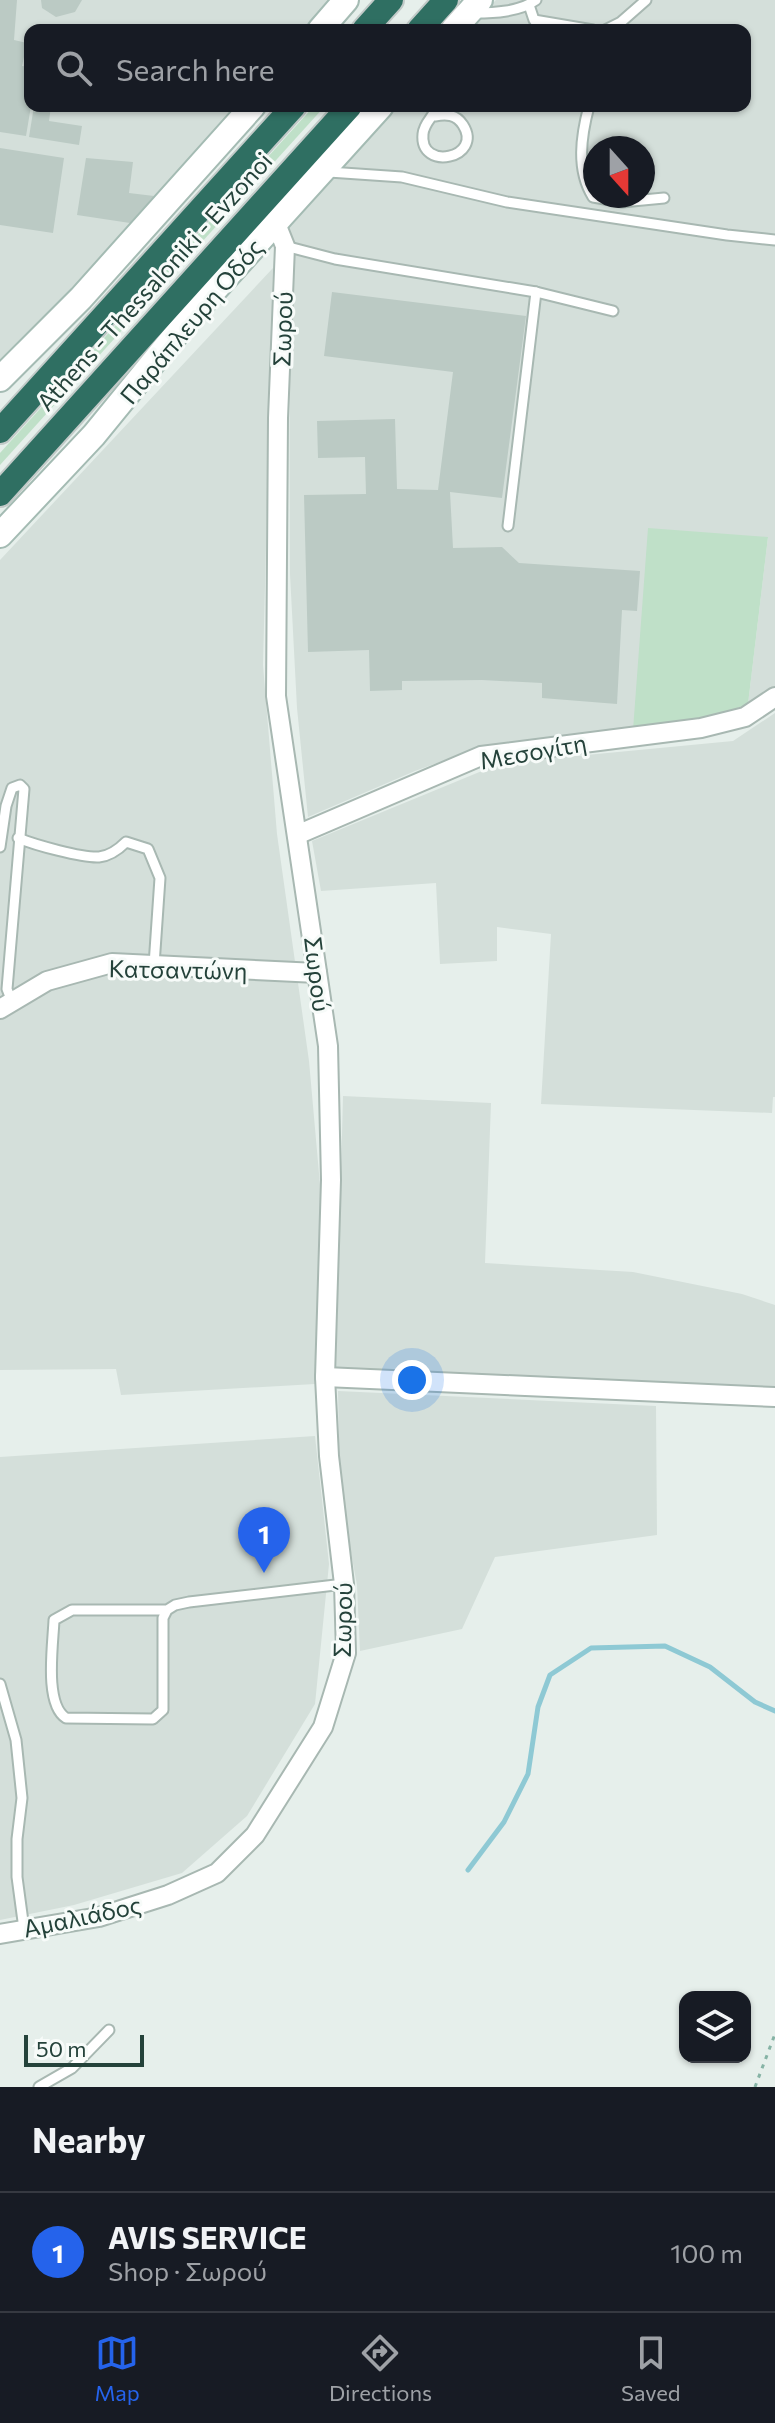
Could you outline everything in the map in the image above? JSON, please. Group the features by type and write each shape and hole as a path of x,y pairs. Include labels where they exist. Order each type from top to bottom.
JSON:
{"highway":[{"path":"369,24 391,0"},
{"path":"424,24 446,0"},
{"name":"Athens - Thessaloniki - Evzonoi","path":"0,431 289,112"},
{"name":"Athens - Thessaloniki - Evzonoi","path":"0,494 345,112"}],"street":[{"path":"0,379 81,298 248,112"},
{"name":"Παράπλευρη Οδός","path":"0,535 94,435 191,316 375,112"},
{"name":"Σωρού","path":"275,221 285,246 278,418 276,696 299,834 328,1046 331,1180 325,1377 329,1456 344,1584 346,1653 323,1727"},
{"name":"Μεσογίτη","path":"299,834 481,756 701,728 745,717 775,697"},
{"name":"Κατσαντώνη","path":"6,1006 47,981 112,963 317,973"},
{"path":"325,1377 775,1397"},
{"name":"Αμαλιάδος","path":"0,1934 99,1917 168,1895 217,1873 255,1835 323,1727"}],"lane":[{"path":"617,24 646,0"},
{"path":"466,14 498,13 532,3 534,20 558,24"},
{"path":"435,112 425,124 422,137 426,148 436,157 448,158 460,153 466,142 466,129 459,119 440,112"},
{"path":"587,112 582,167 584,183 593,197 622,202 664,198"},
{"path":"321,171 402,177 507,202 775,240"},
{"path":"285,246 335,259 536,292 613,311"},
{"path":"508,526 536,292"},
{"path":"0,847 6,806 12,788 20,785 24,789 6,1006"},
{"path":"18,838 38,846 99,857 118,850 126,842 148,849 160,878 154,967"},
{"path":"167,1610 72,1610 57,1617 54,1620 52,1691 61,1715 66,1718 153,1719 160,1715 163,1710 163,1618 167,1610 175,1605 344,1584"},
{"path":"0,1684 16,1740 22,1798 17,1839 17,1877 24,1929"},
{"path":"39,2087 84,2058 109,2030"}],"path":[{"path":"755,2087 775,2034"}],"shaded area":[{"path":"0,0 338,0 317,24 24,24 24,112 240,112 81,288 0,366"},
{"path":"496,0 775,0 775,688 748,704 768,537 633,730 467,752 308,817 297,708 290,574 289,228 393,112 751,112 751,24 472,24"},
{"path":"273,268 263,665 277,834 309,1061 322,1207 315,1384 121,1395 116,1369 0,1370 0,560"},
{"path":"775,713 775,1097 772,1113 541,1104 551,934 497,927 497,961 440,964 436,883 321,891 312,841 494,766 733,741"},
{"path":"343,1096 491,1103 485,1263 633,1272 742,1294 775,1305 775,1392 336,1370"},
{"path":"338,1391 656,1406 657,1535 495,1557 462,1629 360,1651 357,1585 344,1515"},
{"path":"315,1436 329,1564 315,1704 247,1816 182,1873 74,1905 0,1920 0,1457"}],"green space":[{"path":"309,112 320,112 0,465 0,453"},
{"path":"648,528 768,537 748,704 708,719 633,730"}],"building":[{"path":"0,0 17,0 14,40 24,42 24,112 30,112 26,136 0,132"},
{"path":"41,0 82,0 75,12 56,17 42,8"},
{"path":"33,112 50,112 49,121 82,126 79,145 29,137"},
{"path":"0,148 64,158 53,233 0,225"},
{"path":"86,158 133,162 129,193 154,196 130,223 77,215"},
{"path":"332,292 526,316 502,498 450,492 453,548 502,547 519,563 640,571 637,611 622,610 617,704 542,698 542,683 402,681 402,690 370,691 369,650 308,652 304,495 366,494 365,457 318,458 317,421 395,419 397,489 438,490 453,372 324,356"}],"waterway":[{"path":"468,1870 504,1822 528,1774 538,1707 550,1675 591,1648 665,1646 710,1667 755,1702 775,1711"}],"place":[{"name":"AVIS SERVICE","path":"264,1573"}]}
